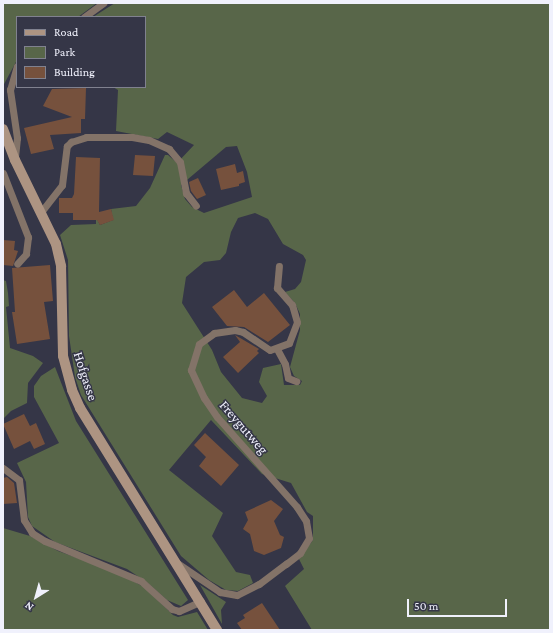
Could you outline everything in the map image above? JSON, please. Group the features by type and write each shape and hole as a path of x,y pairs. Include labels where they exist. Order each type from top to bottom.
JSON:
{"main road":[{"name":"Hofgasse","path":"3,129 5,141 56,244 61,266 61,333 63,356 72,390 80,408 201,601 217,630"}],"lane":[{"path":"85,16 103,3"},
{"path":"15,160 17,138 10,90 16,69"},
{"path":"41,212 62,185 67,146 70,142 86,137 132,137 149,140 169,149 180,162 186,193 196,206"},
{"path":"3,173 28,237 26,254 17,264"},
{"path":"279,266 277,288 292,305 297,322 292,338 277,349 285,364 288,378 296,381"},
{"name":"Freygutweg","path":"177,563 220,592 237,595 259,584 300,553 309,538 306,521 298,507 217,417 204,398 191,370 199,344 214,333 235,330 243,332 266,347 277,349"},
{"path":"3,468 19,480 24,520 32,533 44,541 141,581 172,609 186,609 201,601"}],"green space":[{"path":"3,3 97,3 79,16 16,16 16,62 3,86"},
{"path":"115,3 550,3 550,630 312,630 285,586 304,569 299,559 313,540 313,516 307,512 291,483 262,474 211,420 169,470 223,513 212,536 236,572 250,575 253,583 238,591 226,590 209,580 181,556 81,395 75,377 69,336 68,260 60,235 71,225 96,224 96,217 100,225 113,220 111,209 136,206 150,188 165,155 168,155 177,163 194,145 167,132 158,139 116,131 118,90 115,88 146,88 146,16 95,16","holes":["237,146 247,172 252,197 204,213 192,207 185,199 181,185 226,147","255,213 268,219 283,244 303,255 306,260 301,282 295,289 285,292 295,303 300,314 300,330 290,367 294,376 302,381 300,385 284,385 281,364 263,368 259,382 267,396 262,403 242,398 221,372 212,350 182,303 186,277 204,262 220,260 226,253 231,232 238,218"]},
{"path":"3,280 6,281 8,293 9,306 6,307 10,348 33,356 43,363 28,383 27,403 11,411 3,419"},
{"path":"55,367 76,421 188,600 181,606 167,600 148,583 127,569 55,542 32,526 28,517 26,482 17,463 59,443 34,397 34,386 41,376"},
{"path":"3,528 30,536 58,551 116,572 144,587 173,615 178,617 197,612 208,630 3,630"},
{"path":"200,585 226,602 221,610 222,624"}],"building":[{"path":"86,88 85,119 81,119 81,133 50,135 54,149 31,154 24,128 72,117 43,106 52,89"},
{"path":"135,155 155,156 153,176 133,175"},
{"path":"76,157 100,158 99,212 111,209 114,220 100,225 97,220 73,220 73,213 59,213 59,198 72,198 74,194"},
{"path":"235,164 237,173 243,171 245,182 239,184 239,186 221,190 216,169"},
{"path":"198,178 206,195 197,199 191,191 189,182"},
{"path":"3,240 15,241 14,250 18,251 13,266 3,265"},
{"path":"50,265 53,301 44,302 50,339 17,344 12,312 15,312 12,268"},
{"path":"234,290 247,307 264,293 290,325 268,342 244,327 227,326 212,307"},
{"path":"235,335 259,349 257,351 259,353 238,373 223,357 240,342"},
{"path":"24,414 30,426 36,423 45,444 34,449 30,441 14,449 3,424"},
{"path":"205,433 239,465 221,486 199,466 206,457 194,445"},
{"path":"7,477 14,483 17,503 3,504 3,478"},
{"path":"271,500 283,509 274,521 280,535 284,537 281,548 264,555 254,551 250,534 243,529 248,520 245,512"},
{"path":"262,603 280,630 242,630 237,623 245,618 243,615"}]}
